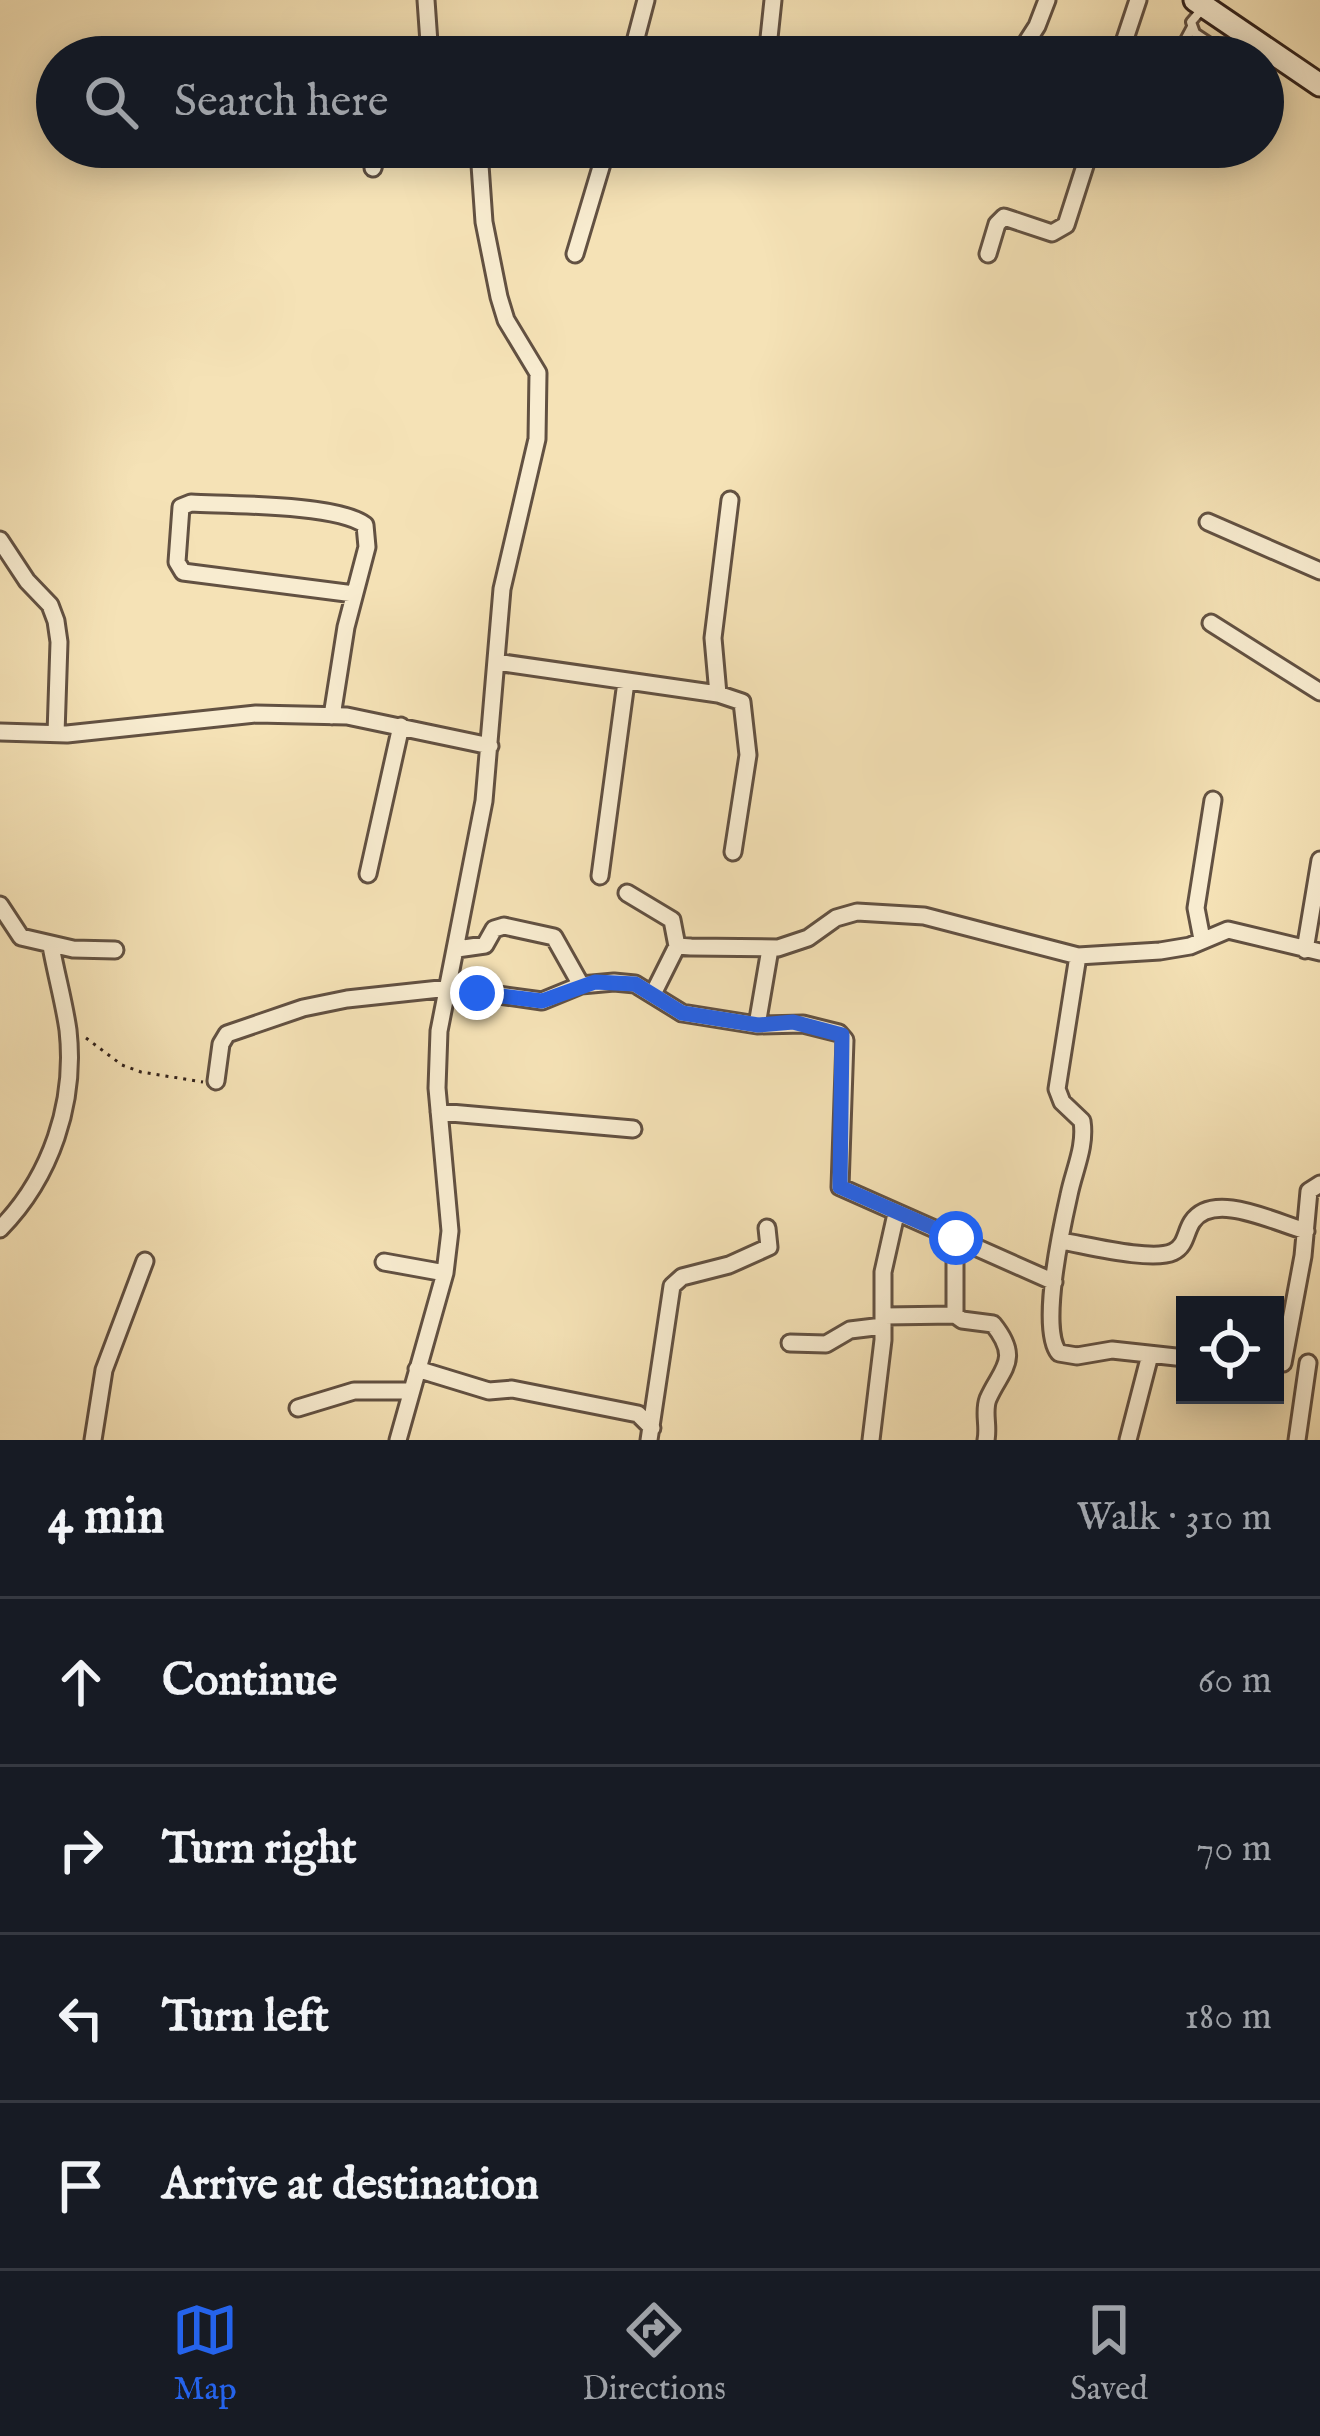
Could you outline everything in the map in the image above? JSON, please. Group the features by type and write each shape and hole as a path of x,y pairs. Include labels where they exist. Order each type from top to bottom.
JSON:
{"main road":[{"path":"1200,3 1251,36"},
{"path":"1284,60 1320,86"}],"street":[{"path":"427,0 428,36"},
{"path":"637,36 646,0"},
{"path":"769,36 773,0"},
{"path":"1031,36 1047,0"},
{"path":"1126,36 1138,0"},
{"path":"398,1440 446,1273 450,1208 439,1112 438,1046 490,746 502,589 537,439 535,364 513,334 499,297 477,168"},
{"path":"575,254 601,168"},
{"path":"988,254 997,224 1004,218 1052,233 1066,225 1084,168"},
{"path":"718,694 712,638 730,500"},
{"path":"332,716 367,547 367,529 361,520 307,510 191,503 181,507 177,562 183,572 354,594"},
{"path":"1208,522 1320,571"},
{"path":"0,539 56,620 56,734"},
{"path":"1211,623 1320,692"},
{"path":"496,662 718,694 742,702 748,728 743,801 733,852"},
{"path":"600,876 626,682"},
{"path":"0,732 56,734 256,714 357,716 490,746"},
{"path":"368,874 401,726"},
{"path":"1202,939 1196,908 1213,800"},
{"path":"677,946 770,949 808,938 836,918 856,912 924,916 1078,956 1190,946 1228,930 1312,951 1320,860"},
{"path":"627,893 672,920 677,946 653,994"},
{"path":"0,905 21,938 51,946 115,950"},
{"path":"457,949 485,945 494,929 504,926 554,937 581,986"},
{"path":"0,1228 28,1198 65,1107 68,1035 51,946"},
{"path":"758,1025 770,949"},
{"path":"1078,956 1057,1089 1062,1102 1082,1121 1083,1146 1069,1193 1054,1282 1051,1338 1059,1353 1077,1356 1112,1349 1176,1357"},
{"path":"216,1081 220,1044 227,1034 323,1004 449,988 542,1001 581,986 635,984 682,1013 758,1025 803,1024 844,1037 838,1183 844,1191 1054,1282"},
{"path":"439,1112 633,1129"},
{"path":"1284,1339 1306,1231 1309,1191 1320,1184"},
{"path":"1061,1241 1168,1255 1183,1245 1201,1212 1220,1206 1306,1231"},
{"path":"871,1440 884,1321 883,1272 896,1214"},
{"path":"650,1434 672,1286 682,1277 729,1265 769,1247 767,1228"},
{"path":"955,1315 956,1238"},
{"path":"93,1440 104,1370 145,1261"},
{"path":"384,1262 446,1273"},
{"path":"790,1343 826,1344 850,1330 884,1321 955,1315 993,1324 1007,1356 1005,1373 985,1406 986,1440"},
{"path":"1128,1440 1150,1355"},
{"path":"1284,1363 1314,1364 1297,1440"},
{"path":"417,1369 489,1391 512,1389 638,1414 650,1434"},
{"path":"298,1408 354,1391 409,1391"}],"lane":[{"path":"1187,36 1200,3"},
{"path":"1192,27 1204,36"}],"path":[{"path":"68,1035 90,1040 122,1065 141,1072 216,1081"}],"route":[{"path":"477,993 542,1001 595,982 635,984 682,1013 758,1025 793,1022 842,1035 840,1187 956,1238"}]}
